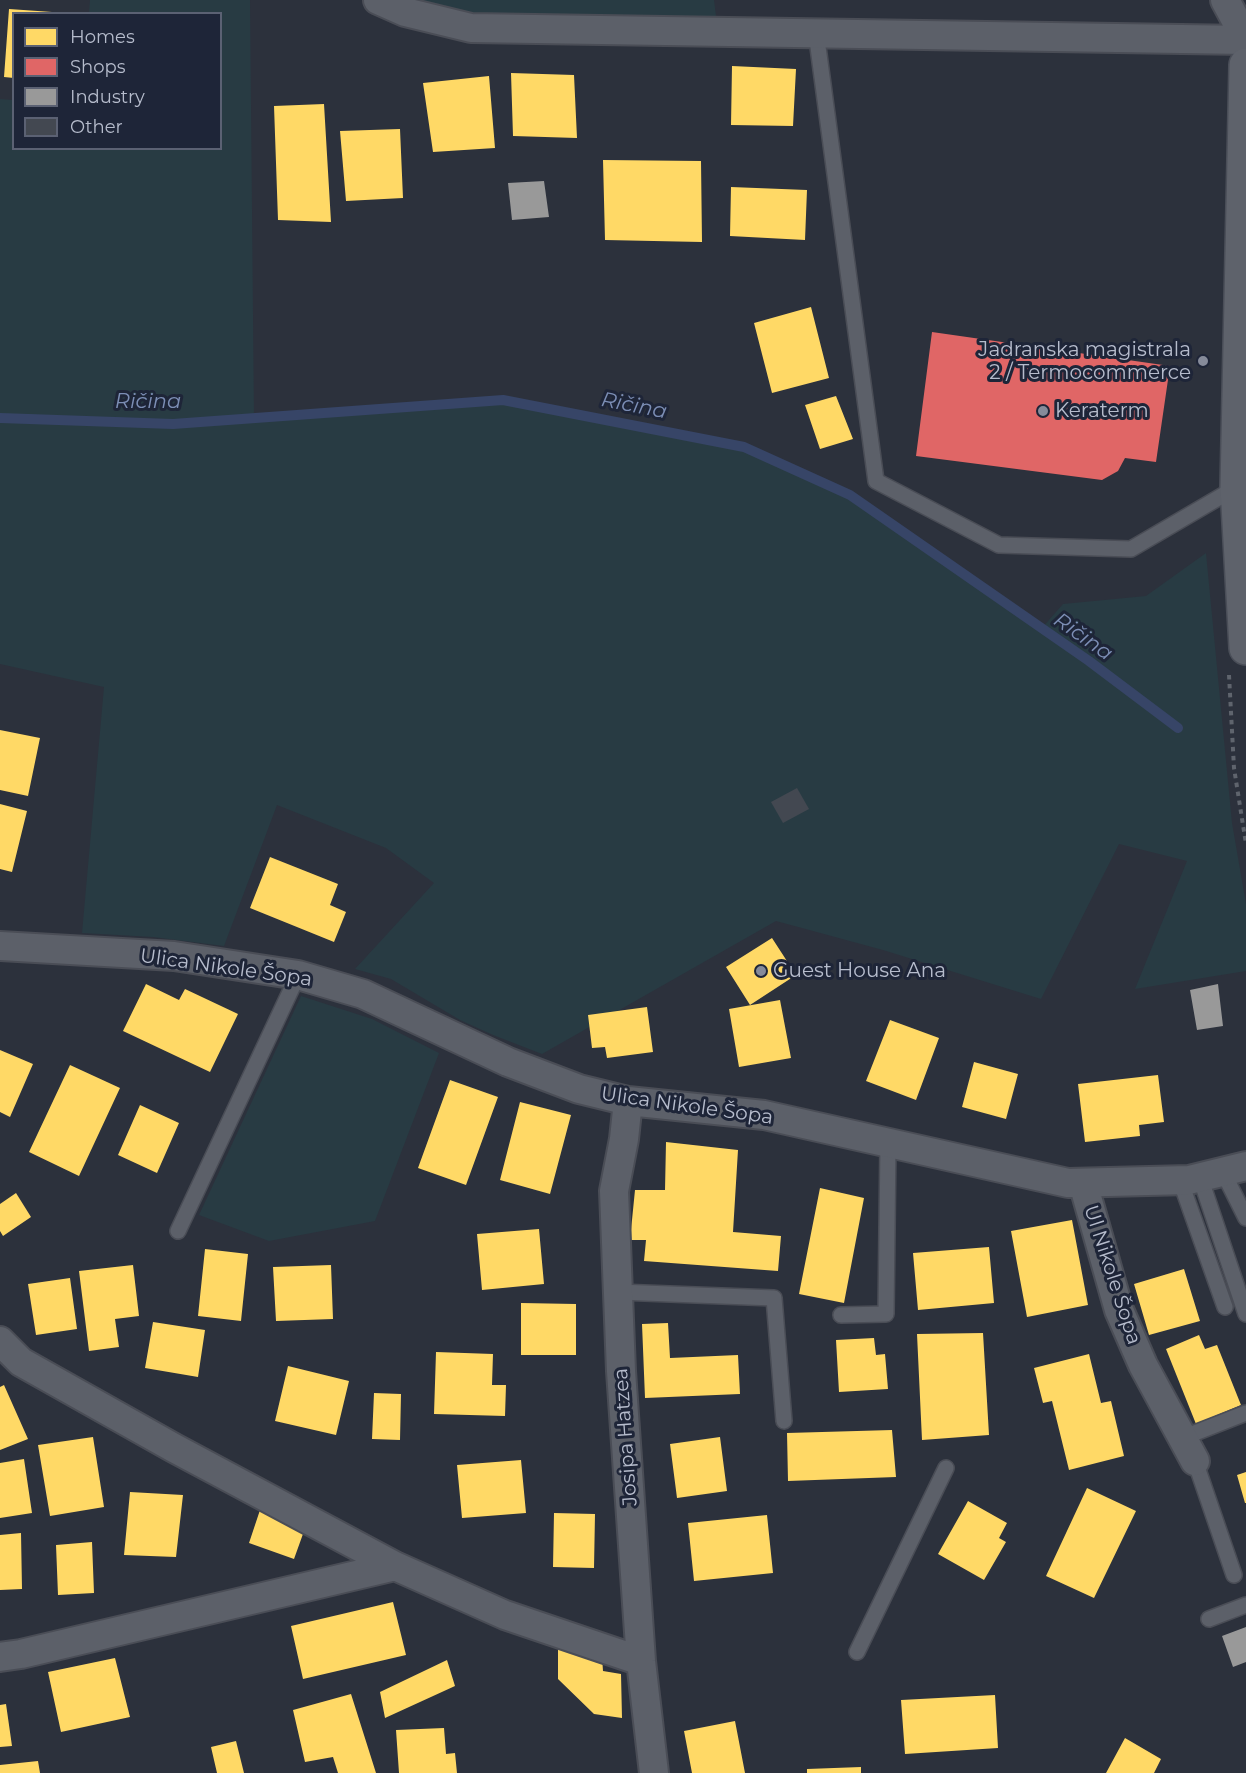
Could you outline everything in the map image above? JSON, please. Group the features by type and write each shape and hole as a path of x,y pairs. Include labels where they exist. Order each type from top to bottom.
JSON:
{"main road":[{"path":"1246,65 1237,487 1246,648"}],"street":[{"path":"378,0 471,28 1246,39 1225,0"},
{"name":"Ulica Nikole Šopa","path":"0,946 174,956 298,975 363,993 508,1062 579,1089 628,1101 764,1115 1068,1184 1212,1174"},
{"name":"Josipa Hatzea","path":"628,1101 624,1139 614,1191 621,1371 641,1661 654,1773"},
{"name":"Ul Nikole Šopa","path":"1083,1183 1119,1310 1143,1365 1188,1450"},
{"path":"0,1341 11,1369 174,1449 395,1566 505,1615 641,1661"},
{"path":"0,1657 395,1566"}],"lane":[{"path":"816,32 876,482 999,545 1131,549 1237,487"},
{"path":"178,1231 298,975"},
{"path":"841,1315 886,1314 888,1143"},
{"path":"1212,1174 1246,1218"},
{"path":"1212,1174 1225,1307"},
{"path":"1212,1174 1246,1314"},
{"path":"618,1292 774,1298 784,1421"},
{"path":"1234,1575 1188,1450 1246,1413"},
{"path":"857,1652 946,1468"},
{"path":"1209,1619 1246,1605"}],"shaded area":[{"path":"90,0 250,0 254,419 503,400 744,447 850,495 1042,628 1063,604 1146,596 1206,553 1232,823 1246,904 1246,971 1135,989 1187,861 1119,844 1041,999 883,950 776,921 542,1054 460,1020 391,979 355,969 434,883 386,848 277,805 224,946 153,937 82,933 104,687 0,664 0,99 12,100 12,150 222,150 222,12 89,12"},
{"path":"403,0 714,0 718,32 471,28"},
{"path":"301,996 372,1019 439,1053 375,1221 269,1241 199,1215"}],"building: Homes":[{"path":"9,9 52,12 12,12 12,78 4,77"},
{"path":"732,66 796,69 793,126 731,125"},
{"path":"511,73 574,75 577,138 513,136"},
{"path":"489,76 495,148 433,152 423,83"},
{"path":"324,104 331,222 278,220 274,106"},
{"path":"400,129 403,198 346,201 340,131"},
{"path":"603,160 701,161 702,242 605,240"},
{"path":"731,187 807,190 805,240 730,236"},
{"path":"811,307 829,378 772,393 754,323"},
{"path":"836,396 853,439 820,449 805,405"},
{"path":"0,730 40,738 28,796 0,790"},
{"path":"0,804 27,811 12,872 0,869"},
{"path":"270,857 338,884 330,905 346,912 334,942 250,908"},
{"name":"Guest House Ana","path":"772,938 796,975 750,1005 726,967"},
{"path":"146,984 179,1000 185,989 238,1014 210,1072 123,1031"},
{"path":"780,1000 791,1058 739,1067 729,1009"},
{"path":"647,1007 653,1052 607,1058 605,1047 592,1048 588,1015"},
{"path":"890,1020 939,1038 916,1100 866,1081"},
{"path":"0,1050 33,1064 10,1117 0,1112"},
{"path":"974,1062 1018,1074 1006,1119 962,1107"},
{"path":"70,1065 120,1088 79,1176 29,1152"},
{"path":"1158,1075 1164,1122 1139,1125 1140,1136 1085,1142 1078,1084"},
{"path":"450,1080 498,1097 466,1185 418,1168"},
{"path":"520,1102 571,1115 550,1194 500,1180"},
{"path":"140,1105 179,1123 157,1173 118,1155"},
{"path":"666,1142 738,1150 733,1232 781,1236 778,1271 644,1261 646,1240 630,1240 635,1190 665,1190"},
{"path":"820,1188 864,1198 844,1303 799,1294"},
{"path":"16,1193 31,1217 3,1236 0,1231 0,1204"},
{"path":"1072,1220 1088,1305 1027,1317 1011,1231"},
{"path":"539,1229 544,1284 482,1290 477,1234"},
{"path":"989,1247 994,1303 918,1310 913,1253"},
{"path":"205,1249 248,1254 241,1321 198,1316"},
{"path":"133,1265 139,1316 115,1319 119,1347 89,1351 79,1271"},
{"path":"331,1265 333,1319 276,1321 273,1267"},
{"path":"1184,1269 1200,1321 1149,1335 1134,1284"},
{"path":"70,1278 77,1329 36,1335 28,1284"},
{"path":"521,1303 576,1304 576,1355 521,1355"},
{"path":"153,1322 205,1330 198,1377 145,1368"},
{"path":"668,1323 670,1358 738,1355 740,1394 645,1398 642,1324"},
{"path":"983,1333 989,1435 922,1440 917,1334"},
{"path":"1199,1335 1205,1349 1217,1345 1241,1405 1196,1424 1166,1349"},
{"path":"874,1338 876,1355 885,1354 888,1389 839,1392 836,1340"},
{"path":"436,1352 493,1354 492,1385 506,1385 505,1416 434,1414"},
{"path":"1089,1354 1101,1403 1111,1401 1124,1456 1069,1470 1052,1401 1043,1403 1034,1368"},
{"path":"288,1366 349,1381 336,1435 275,1421"},
{"path":"4,1385 28,1439 0,1450 0,1387"},
{"path":"374,1393 401,1394 400,1440 372,1439"},
{"path":"892,1430 896,1477 788,1481 787,1433"},
{"path":"93,1437 104,1507 50,1516 38,1445"},
{"path":"720,1437 727,1491 677,1498 670,1444"},
{"path":"24,1459 32,1513 0,1518 0,1463"},
{"path":"521,1460 526,1513 462,1518 457,1465"},
{"path":"1246,1472 1246,1503 1245,1503 1237,1475"},
{"path":"1087,1488 1136,1511 1094,1598 1046,1576"},
{"path":"130,1492 183,1495 176,1557 124,1555"},
{"path":"968,1501 1007,1523 999,1538 1006,1542 984,1580 938,1554"},
{"path":"262,1504 308,1520 294,1559 249,1543"},
{"path":"554,1513 595,1514 594,1568 553,1567"},
{"path":"767,1515 773,1573 694,1581 688,1523"},
{"path":"21,1533 22,1589 0,1590 0,1535"},
{"path":"92,1542 94,1593 58,1595 56,1545"},
{"path":"393,1602 406,1655 303,1679 291,1626"},
{"path":"558,1645 602,1657 603,1671 621,1674 622,1718 594,1714 558,1679"},
{"path":"115,1658 130,1717 61,1732 48,1672"},
{"path":"447,1660 455,1686 385,1718 380,1692"},
{"path":"351,1694 376,1773 338,1773 333,1757 305,1762 293,1710"},
{"path":"995,1695 998,1748 905,1754 901,1700"},
{"path":"6,1704 12,1746 0,1747 0,1705"},
{"path":"735,1721 745,1773 692,1773 684,1731"},
{"path":"444,1728 446,1754 455,1753 457,1773 399,1773 396,1730"},
{"path":"1125,1738 1161,1759 1154,1773 1106,1773"},
{"path":"236,1741 244,1773 217,1773 211,1747"},
{"path":"38,1761 40,1773 0,1773 0,1765"},
{"path":"861,1767 861,1773 807,1773 807,1769"}],"building: Shops":[{"name":"Keraterm","path":"932,332 1170,366 1156,462 1125,458 1118,471 1102,480 916,456"}],"building: Industry":[{"path":"544,181 549,217 512,220 508,183"},
{"path":"1218,984 1223,1026 1197,1030 1190,990"},
{"path":"1246,1627 1246,1662 1233,1667 1222,1636"}],"building: Other":[{"path":"797,788 809,809 783,823 771,802"}],"waterway":[{"name":"Ričina","path":"0,418 173,424 503,400 744,447 850,495 1089,661 1178,728"}],"place":[{"name":"Jadranska magistrala 2 / Termocommerce","path":"1203,361"},
{"name":"Keraterm","path":"1043,411"},
{"name":"Guest House Ana","path":"761,971"}]}
